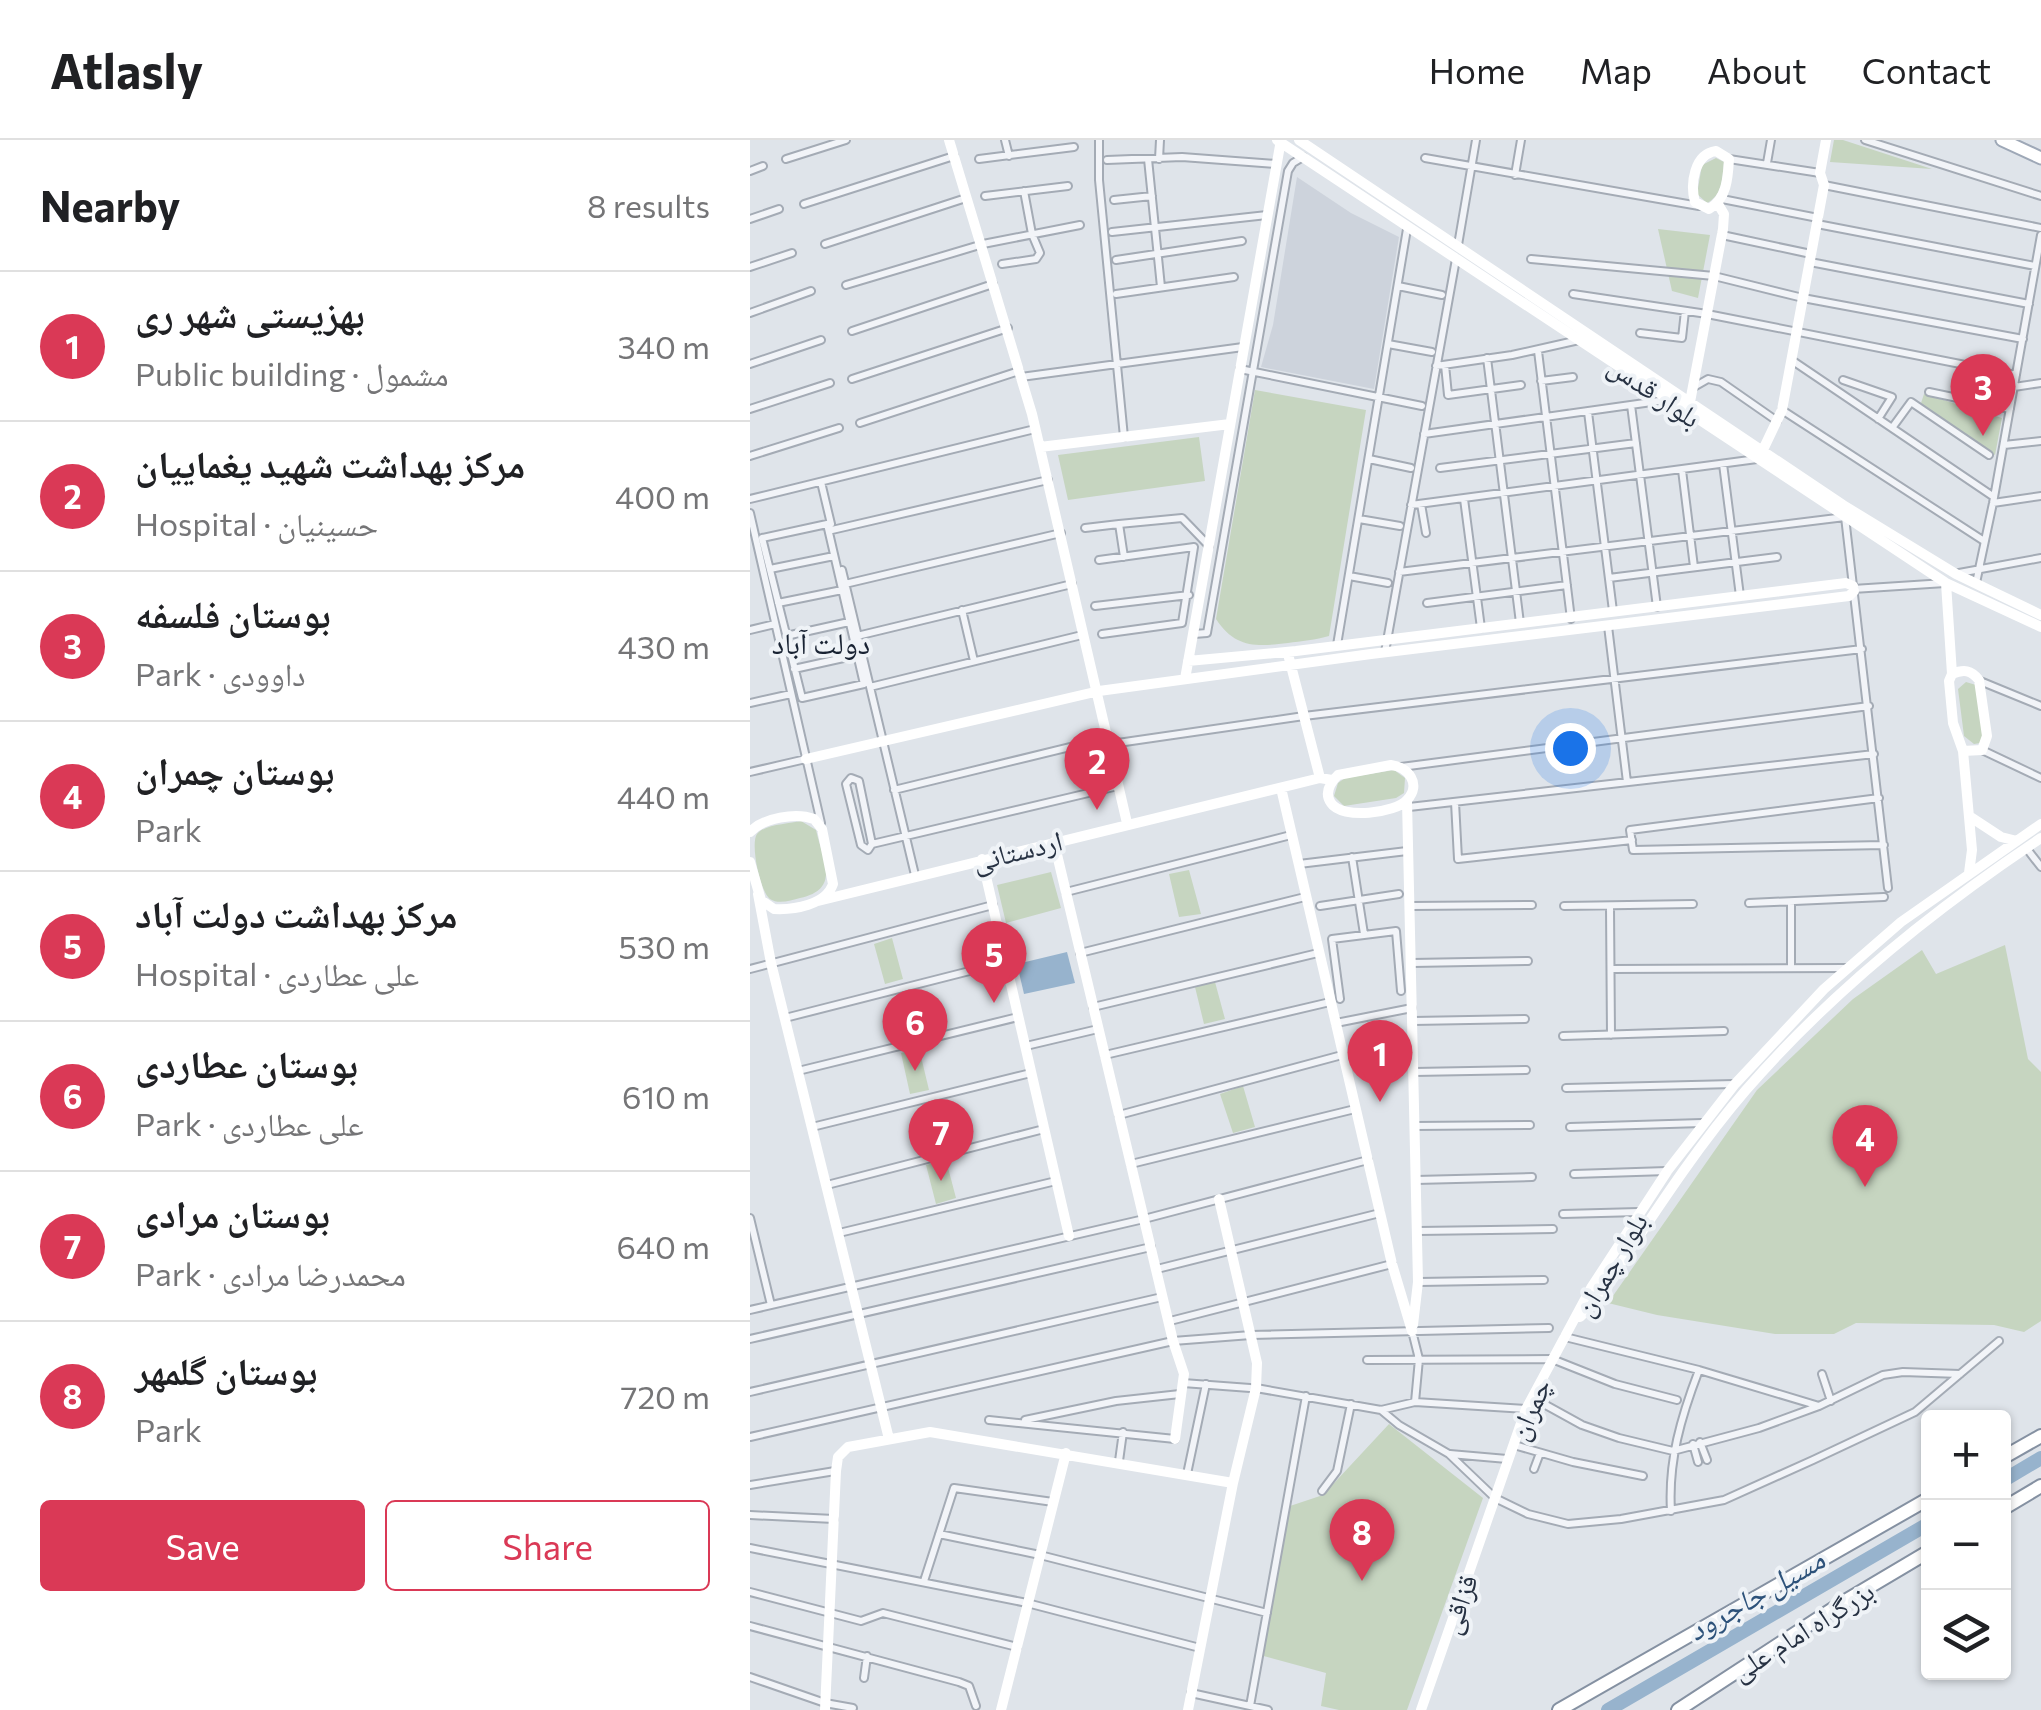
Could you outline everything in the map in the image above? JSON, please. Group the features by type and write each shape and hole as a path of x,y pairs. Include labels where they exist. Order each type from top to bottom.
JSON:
{"highway":[{"path":"2011,1453 2041,1436"},
{"path":"2011,1504 2041,1486"},
{"name":"بزرگراه امام علی","path":"1560,1710 1926,1500"},
{"name":"بزرگراه امام علی","path":"1678,1710 1921,1556"}],"main road":[{"path":"2002,140 2041,158"}],"street":[{"path":"786,159 846,140"},
{"path":"949,140 1036,429 1127,823"},
{"path":"1005,140 1009,156"},
{"path":"1099,140 1098,180 1124,437"},
{"path":"1158,159 1160,140"},
{"name":"بلوار قدس","path":"1299,140 1667,400 1956,574 2041,615"},
{"path":"1385,652 1440,365 1476,140"},
{"path":"1515,175 1521,140"},
{"path":"1700,140 1729,159 1767,164 2041,231 1994,500 1975,584"},
{"path":"1767,164 1771,140"},
{"path":"1411,505 1599,482 1760,455 1782,410 1817,221 1826,140"},
{"path":"1864,140 2041,196"},
{"path":"1185,679 1280,141"},
{"name":"بلوار قدس","path":"1280,141 1408,229 1457,252 1690,402 1845,517 1946,583 2041,627"},
{"path":"1700,206 1692,196 1699,160 1709,146"},
{"path":"980,159 1074,147"},
{"path":"804,204 954,156"},
{"path":"1107,160 1182,157 1276,170"},
{"path":"1193,634 1207,633 1286,187 1292,163 1302,157"},
{"path":"1424,158 1710,209 1720,202 2036,266"},
{"path":"1148,159 1162,287"},
{"path":"1690,402 1722,235 1724,214 1720,202 1729,159"},
{"path":"750,171 763,166"},
{"path":"1276,170 1286,187"},
{"path":"985,196 1068,186"},
{"path":"1002,264 1039,256 1024,191"},
{"path":"1114,200 1152,196"},
{"path":"825,244 967,198"},
{"path":"750,218 779,208"},
{"path":"1112,232 1268,215"},
{"path":"846,285 983,244 1080,224"},
{"path":"1337,646 1408,229"},
{"path":"1722,235 1810,258 2029,304"},
{"path":"1116,260 1242,241"},
{"path":"750,267 792,253"},
{"path":"1531,258 1714,276 1803,298 2022,338"},
{"path":"1116,294 1234,277"},
{"path":"852,330 994,283"},
{"path":"1398,286 1442,295"},
{"path":"750,314 812,292"},
{"path":"1572,294 1707,314 2016,375"},
{"path":"1640,333 1682,338 1684,311"},
{"path":"1558,326 1562,345"},
{"path":"852,379 1008,328"},
{"path":"750,364 821,340"},
{"path":"1440,365 1580,340"},
{"path":"1388,344 1432,352"},
{"path":"860,422 1020,374 1244,346"},
{"path":"1538,350 1573,630"},
{"path":"1488,358 1520,623"},
{"path":"1792,360 1994,500 2041,496"},
{"path":"1440,365 1448,395 1521,385"},
{"path":"1240,369 1422,406"},
{"path":"1541,382 1573,377"},
{"path":"1692,387 1708,379 1721,382 1778,422"},
{"path":"1843,380 1892,398 1878,419"},
{"path":"750,409 830,382"},
{"path":"2014,387 2041,383"},
{"path":"1929,392 2010,409"},
{"path":"1424,434 1667,400"},
{"path":"1892,428 1912,402 1990,455"},
{"path":"1632,406 1657,607"},
{"path":"1782,410 1984,542"},
{"path":"1588,412 1613,612"},
{"path":"1040,448 1230,424"},
{"path":"750,456 839,428"},
{"path":"750,499 1036,429"},
{"path":"2004,445 2041,440"},
{"path":"1440,468 1636,443"},
{"path":"1369,460 1410,468"},
{"path":"1723,464 1740,597"},
{"path":"1682,470 1694,567"},
{"path":"832,530 1048,480"},
{"path":"820,482 832,530 843,587 849,622 864,684 802,698 780,630 778,603 762,538 827,524 834,556 843,587 858,636 915,876"},
{"path":"1464,499 1481,628"},
{"path":"1421,504 1426,533"},
{"path":"750,512 780,630 833,876 830,892 818,901"},
{"path":"1399,572 1845,517 1888,888"},
{"path":"1085,528 1182,518 1208,546"},
{"path":"1359,519 1400,526"},
{"path":"1119,524 1124,557"},
{"path":"778,603 1061,533"},
{"path":"1098,560 1194,547 1182,623 1102,634"},
{"path":"750,559 760,556"},
{"path":"770,570 834,556"},
{"path":"1609,578 1777,557"},
{"path":"1188,662 1846,583 1853,589 1946,583 1956,574 1979,567 2041,558"},
{"path":"1349,576 1388,583"},
{"path":"1946,583 1952,723 1963,750 1972,850 1969,873"},
{"path":"858,636 1072,584"},
{"path":"1426,602 1567,585"},
{"path":"750,772 1098,692 1291,664 1849,596 1853,589"},
{"path":"1095,606 1200,593"},
{"path":"962,610 974,662"},
{"path":"750,630 849,622"},
{"path":"1608,626 1627,782"},
{"path":"870,687 1084,635"},
{"path":"894,790 1110,741 1862,649"},
{"path":"1288,652 1320,778"},
{"path":"794,669 857,655"},
{"path":"1952,674 1969,671 1979,680 2041,706"},
{"path":"1979,680 1987,736 1982,750"},
{"path":"750,703 792,694"},
{"path":"1869,706 1354,770 1332,780 1328,800 1344,812 1386,809 1874,754"},
{"path":"1963,750 1982,750 2041,778"},
{"path":"1402,766 1410,773 1413,784 1408,804 1418,1282 1412,1331"},
{"path":"851,778 859,781 872,844 868,850 861,845 846,784 851,778"},
{"name":"اردستانی","path":"771,908 818,901 1320,778 1332,780"},
{"path":"872,844 1120,786"},
{"path":"1281,788 1335,1000"},
{"path":"1879,798 1630,830 1633,850 1884,845"},
{"path":"1455,802 1458,859 1632,840"},
{"path":"753,827 802,815 814,818 822,830"},
{"path":"1968,816 2001,837 2021,844 2041,867"},
{"name":"بلوار چمران","path":"1572,1325 1595,1302 1719,1124 1780,1052 1830,1001 2041,824"},
{"path":"1066,892 1292,834"},
{"name":"بلوار چمران","path":"1572,1325 1668,1170 1702,1123 1782,1030 1901,922 1969,873 2021,844 2041,838"},
{"path":"988,1420 1175,1438 1184,1374 1168,1322 1054,842"},
{"path":"1299,864 1410,851"},
{"path":"1352,856 1364,934"},
{"path":"982,859 1069,1236"},
{"path":"750,862 771,963 890,1440"},
{"path":"833,876 848,886 868,888"},
{"path":"758,894 771,908 762,924"},
{"path":"1320,906 1399,894"},
{"path":"1080,953 1306,896"},
{"path":"1748,903 1884,897"},
{"path":"1790,902 1792,967"},
{"path":"1564,906 1693,904"},
{"path":"750,968 993,905"},
{"path":"1411,906 1532,905"},
{"path":"1610,907 1610,1034"},
{"path":"1401,991 1396,931 1332,938 1336,1024 1392,1264 1419,1359 1415,1402"},
{"path":"1093,1007 1320,952"},
{"path":"1412,963 1528,961"},
{"path":"785,1018 1006,962"},
{"path":"1611,970 1848,968"},
{"path":"1104,1055 1335,1000"},
{"path":"1336,1024 1413,1008"},
{"path":"798,1071 1018,1017"},
{"path":"1413,1022 1525,1018"},
{"path":"1025,1046 1098,1029"},
{"path":"1563,1036 1724,1032"},
{"path":"1119,1114 1344,1055"},
{"path":"1414,1072 1526,1070"},
{"path":"812,1127 1032,1073"},
{"path":"1566,1088 1735,1084"},
{"path":"1131,1164 1356,1109"},
{"path":"1570,1127 1702,1123"},
{"path":"1415,1126 1530,1125"},
{"path":"826,1185 1044,1129"},
{"path":"750,1310 1144,1219 1368,1160"},
{"path":"1574,1174 1668,1170"},
{"path":"1416,1180 1532,1177"},
{"path":"838,1233 1057,1181"},
{"path":"1188,1710 1258,1364 1219,1199"},
{"path":"1563,1214 1640,1212"},
{"path":"1156,1269 1380,1213"},
{"path":"750,1218 770,1305"},
{"path":"1417,1232 1553,1229"},
{"path":"750,1339 1150,1247"},
{"path":"1168,1322 1392,1264"},
{"path":"1418,1282 1544,1280"},
{"path":"750,1392 1162,1297"},
{"name":"چمران","path":"1495,1498 1526,1409 1572,1325"},
{"path":"750,1437 1173,1341 1251,1335 1549,1328"},
{"path":"1566,1337 1699,1370 1820,1406"},
{"path":"1381,1410 1449,1454 1495,1498 1528,1514 1568,1524 1724,1500 1914,1412 2000,1342"},
{"path":"1368,1360 1552,1359 1615,1384 1677,1400"},
{"path":"1671,1511 1669,1480 1673,1450 1699,1370"},
{"path":"1822,1374 1831,1401"},
{"path":"1532,1397 1582,1425 1673,1450 1759,1428 1820,1406 1882,1375 1960,1374"},
{"path":"1188,1474 1206,1384"},
{"path":"1017,1422 1206,1384 1381,1410 1415,1402 1526,1409"},
{"path":"1250,1706 1306,1396"},
{"path":"1322,1492 1337,1471 1350,1404"},
{"path":"825,1706 836,1470 838,1456 848,1447 930,1432 1233,1482"},
{"path":"1119,1462 1123,1432"},
{"path":"1696,1443 1702,1461"},
{"path":"1513,1445 1643,1476"},
{"path":"1001,1710 1066,1453"},
{"path":"1534,1468 1540,1453"},
{"path":"1449,1454 1509,1459"},
{"path":"750,1485 836,1470"},
{"path":"924,1581 954,1488 1054,1502"},
{"name":"قزاقی","path":"1421,1710 1495,1498"},
{"path":"750,1515 834,1520"},
{"path":"940,1534 1268,1613"},
{"path":"750,1548 1028,1603 1200,1648"},
{"path":"750,1592 861,1622 883,1613 1017,1647"},
{"path":"750,1626 969,1686 976,1706"},
{"path":"864,1678 867,1656"},
{"path":"750,1677 825,1706 853,1708"},
{"path":"1191,1693 1268,1710"}],"shaded area":[{"path":"1297,177 1351,213 1399,237 1374,389 1261,367 1273,325"}],"green space":[{"path":"1834,140 1843,140 1932,169 1830,162"},
{"path":"1716,158 1724,162 1722,180 1719,191 1707,203 1697,194 1702,165"},
{"path":"1658,229 1710,235 1698,298 1672,291"},
{"path":"1255,390 1366,410 1329,636 1256,645 1231,636 1216,619"},
{"path":"1924,394 2002,418 1995,455 1920,406"},
{"path":"1199,437 1205,481 1068,500 1058,455"},
{"path":"1966,682 1976,685 1983,734 1980,743 1974,744 1964,736 1958,689"},
{"path":"1394,770 1405,778 1404,793 1396,798 1344,806 1334,796 1338,783 1345,778"},
{"path":"801,821 816,830 825,863 825,881 813,894 774,901 766,895 760,878 755,839 766,828"},
{"path":"1189,870 1201,914 1179,917 1169,874"},
{"path":"1051,872 1061,908 1006,923 997,885"},
{"path":"892,938 903,979 885,984 874,944"},
{"path":"2005,945 2028,1059 2041,1072 2041,1321 2024,1332 1994,1325 1856,1323 1834,1334 1775,1334 1608,1303 1757,1090 1853,999 1922,950 1936,974"},
{"path":"1215,982 1225,1019 1204,1024 1195,987"},
{"path":"919,1048 929,1090 910,1094 901,1053"},
{"path":"1243,1086 1255,1127 1233,1133 1220,1094"},
{"path":"946,1160 956,1198 936,1204 926,1165"},
{"path":"1389,1424 1483,1498 1407,1710 1339,1710 1321,1706 1326,1673 1260,1655 1284,1508 1323,1495"}],"water":[{"path":"1067,952 1075,983 1024,994 1017,964"}],"waterway":[{"name":"مسیل جاجرود","path":"2011,1476 2041,1458"},
{"name":"مسیل جاجرود","path":"1608,1710 1921,1528"}],"place":[{"name":"بوستان فلسفه","path":"1983,436"},
{"name":"مرکز بهداشت شهید یغماییان","path":"1097,810"},
{"name":"مرکز بهداشت دولت آباد","path":"994,1003"},
{"name":"بوستان عطاردی","path":"915,1071"},
{"name":"بهزیستی شهر ری","path":"1380,1102"},
{"name":"بوستان مرادی","path":"941,1181"},
{"name":"بوستان چمران","path":"1865,1187"},
{"name":"بوستان گلمهر","path":"1362,1581"}],"district":[{"name":"دولت آباد","path":"821,641"}]}
